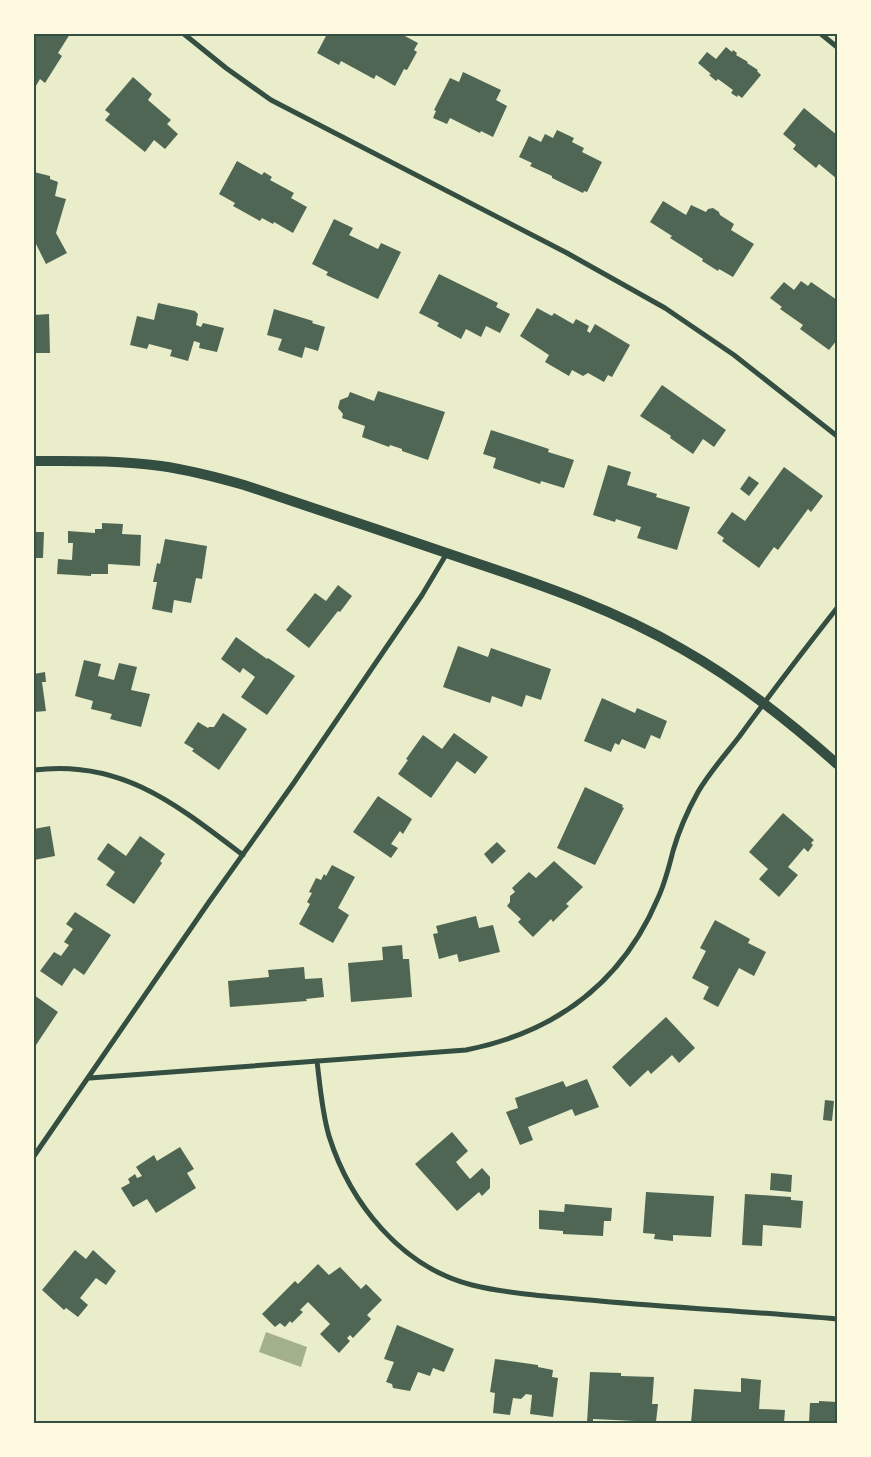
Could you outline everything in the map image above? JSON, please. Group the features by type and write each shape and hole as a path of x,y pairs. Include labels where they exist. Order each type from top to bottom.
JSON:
{"main road":[{"path":"34,461 128,462 161,466 211,476 253,488 447,553 591,604 641,627 721,672 791,723 837,764"}],"street":[{"path":"184,34 226,68 272,100 567,253 665,308 734,355 837,436"},
{"path":"821,34 837,47"},
{"path":"34,1156 90,1078 417,603 447,553"},
{"path":"90,1078 444,1052 487,1046 514,1038 562,1015 584,999 614,970 638,937 659,897 677,838 700,789 837,608"},
{"path":"34,770 54,768 84,769 112,775 140,785 166,799 243,855"},
{"path":"317,1061 329,1135 351,1189 372,1219 391,1238 411,1255 434,1269 471,1284 526,1294 837,1319"}],"shaded area":[{"path":"266,1332 307,1347 301,1367 259,1352"}],"building":[{"path":"34,34 70,34 58,53 62,56 45,83 40,79 34,89"},
{"path":"327,34 401,34 418,43 414,50 417,52 407,70 404,69 395,86 376,75 374,79 341,61 339,65 317,53"},
{"path":"726,47 732,52 733,50 737,53 736,55 758,70 761,75 742,98 731,93 733,90 718,79 716,81 698,63 707,52 716,59"},
{"path":"463,72 501,90 496,100 507,106 493,137 481,131 480,133 450,118 447,124 433,118 436,111 434,110 450,78 459,82"},
{"path":"133,77 152,94 148,100 171,120 167,124 178,134 165,149 154,140 145,152 105,120 110,114 105,110"},
{"path":"804,108 837,135 837,179 819,164 816,168 793,149 796,145 783,134"},
{"path":"557,130 574,138 572,142 584,148 582,152 602,162 587,192 584,191 583,193 552,178 552,176 530,166 532,163 519,157 529,136 541,142 545,134 553,138"},
{"path":"237,161 262,175 264,172 272,177 270,180 294,193 291,198 307,207 293,233 274,222 273,224 262,218 260,221 233,206 235,203 219,194"},
{"path":"34,172 50,176 50,179 58,182 55,196 66,199 56,233 67,253 46,264 34,243"},
{"path":"663,201 686,215 691,205 706,212 708,209 713,208 734,224 731,230 754,244 733,277 719,269 718,271 702,261 703,259 670,238 672,236 650,222"},
{"path":"334,219 353,228 349,235 378,249 381,243 401,252 378,299 326,275 328,272 312,264"},
{"path":"439,274 498,303 496,307 510,314 500,333 486,326 481,337 466,329 461,339 437,326 439,323 419,313"},
{"path":"801,281 808,286 811,282 837,300 837,340 829,350 800,329 803,325 780,309 782,307 770,298 784,282 794,290"},
{"path":"158,303 195,311 198,314 196,325 201,327 203,323 224,328 217,352 199,348 200,343 194,341 188,361 170,356 172,350 149,344 147,349 130,345 137,316 154,320"},
{"path":"537,308 552,316 554,313 573,324 576,319 589,326 587,331 590,333 595,324 630,345 612,377 608,375 604,382 588,373 583,376 572,370 569,376 545,362 549,355 520,336"},
{"path":"274,309 313,321 312,323 325,327 318,351 305,347 302,358 278,350 282,339 267,335"},
{"path":"49,314 50,353 34,353 34,315"},
{"path":"662,385 726,430 714,447 703,439 693,454 670,438 671,436 640,416"},
{"path":"378,391 445,412 428,460 402,451 402,449 390,445 389,447 362,437 365,426 342,418 343,414 338,408 340,400 348,397 350,392 374,401"},
{"path":"491,430 549,449 548,452 574,460 564,488 541,481 540,484 493,468 496,458 483,454"},
{"path":"608,465 631,472 627,485 657,494 656,497 690,507 677,550 637,538 641,527 616,519 615,522 593,515"},
{"path":"784,467 823,496 811,512 808,509 778,550 774,547 759,568 722,541 724,538 717,533 732,512 745,521"},
{"path":"749,476 759,483 749,496 740,489"},
{"path":"102,523 123,524 122,534 141,535 140,566 108,564 108,574 91,574 91,576 57,574 58,559 72,560 73,543 68,543 68,531 95,533 95,529 102,529"},
{"path":"34,532 44,532 43,558 34,558"},
{"path":"165,539 207,546 202,579 196,578 191,603 174,600 172,613 152,609 157,582 153,582 157,563 160,564"},
{"path":"338,585 352,596 309,648 286,630 315,593 326,601"},
{"path":"236,637 295,676 267,715 241,697 255,677 243,668 240,673 221,659"},
{"path":"458,646 488,657 491,648 551,669 541,700 526,695 522,707 492,696 490,703 443,687"},
{"path":"84,660 101,664 98,676 114,680 119,663 137,667 131,690 150,694 141,727 110,719 112,714 91,709 93,701 75,696"},
{"path":"45,672 46,682 42,682 46,711 34,712 34,674"},
{"path":"602,698 635,713 637,708 667,721 660,739 651,735 645,749 622,739 619,745 615,743 611,752 584,741"},
{"path":"223,713 247,729 219,770 184,743 198,722 208,728 214,727"},
{"path":"454,733 488,757 475,774 457,761 431,798 398,774 423,735 442,749"},
{"path":"585,787 623,805 622,807 624,808 595,865 557,848"},
{"path":"378,796 412,819 403,834 400,831 391,844 398,848 391,858 353,832"},
{"path":"783,813 814,840 808,852 804,848 788,867 798,875 779,897 759,879 768,869 749,852"},
{"path":"50,826 55,856 34,860 34,829"},
{"path":"140,836 165,854 160,861 162,863 134,904 106,885 115,872 97,859 108,843 126,856"},
{"path":"497,842 506,851 492,864 484,854"},
{"path":"554,861 583,887 566,904 569,906 553,922 551,919 533,937 518,922 521,919 507,906 510,902 510,896 515,892 512,888 529,872 536,878"},
{"path":"332,865 355,877 338,908 349,915 333,943 299,924 310,904 307,902 312,893 309,892 316,878 321,880 324,874 326,876"},
{"path":"75,912 111,935 84,975 74,968 62,986 40,971 54,952 61,956 69,945 64,942 73,929 66,924"},
{"path":"476,916 479,928 493,925 500,952 459,962 457,954 439,959 433,934 438,933 436,926"},
{"path":"715,920 750,939 748,943 766,952 754,976 739,968 718,1007 703,999 709,987 692,978 706,951 700,948"},
{"path":"402,945 403,959 409,959 412,997 351,1002 348,963 383,960 382,947"},
{"path":"304,967 305,979 322,978 324,997 306,999 307,1001 230,1007 228,981 269,977 268,970"},
{"path":"34,995 58,1012 34,1048"},
{"path":"666,1017 695,1048 679,1063 672,1055 651,1074 648,1070 630,1087 612,1067"},
{"path":"587,1079 599,1107 575,1116 572,1109 528,1127 533,1140 520,1145 506,1112 518,1108 515,1098 563,1081 566,1087"},
{"path":"825,1100 834,1101 832,1121 823,1120"},
{"path":"452,1132 468,1151 456,1162 459,1166 470,1179 482,1168 490,1177 490,1188 482,1196 479,1192 457,1211 415,1164"},
{"path":"180,1147 194,1169 187,1173 196,1188 156,1213 147,1199 133,1207 121,1188 130,1183 128,1179 135,1174 137,1178 142,1176 136,1167 154,1155 157,1161"},
{"path":"771,1173 792,1175 791,1192 770,1190"},
{"path":"646,1192 714,1196 711,1237 673,1235 673,1241 654,1239 655,1234 643,1233"},
{"path":"745,1194 791,1197 791,1200 803,1201 801,1228 763,1225 762,1246 742,1245"},
{"path":"565,1204 612,1208 611,1221 604,1221 603,1236 563,1234 563,1231 539,1229 539,1210 564,1212"},
{"path":"75,1250 86,1259 93,1250 116,1271 106,1285 96,1278 80,1298 88,1305 78,1317 66,1308 64,1310 42,1290"},
{"path":"318,1264 329,1275 340,1267 361,1289 366,1284 382,1300 367,1315 371,1319 353,1338 350,1335 347,1338 350,1341 339,1353 320,1334 330,1324 308,1302 300,1310 303,1312 285,1327 280,1323 275,1327 262,1314 295,1281 298,1284"},
{"path":"397,1325 454,1349 444,1372 433,1368 430,1376 418,1372 410,1391 393,1388 392,1384 386,1382 394,1362 384,1359"},
{"path":"495,1359 538,1365 538,1367 553,1370 552,1377 558,1378 553,1417 530,1414 532,1395 526,1394 521,1399 513,1398 510,1415 493,1413 495,1393 490,1392"},
{"path":"590,1372 621,1373 621,1376 654,1377 652,1404 658,1404 656,1422 593,1419 593,1423 587,1423"},
{"path":"741,1378 761,1380 759,1409 785,1410 784,1423 691,1423 694,1389 741,1392"},
{"path":"819,1401 837,1402 837,1423 809,1423 810,1403 819,1403"}]}
